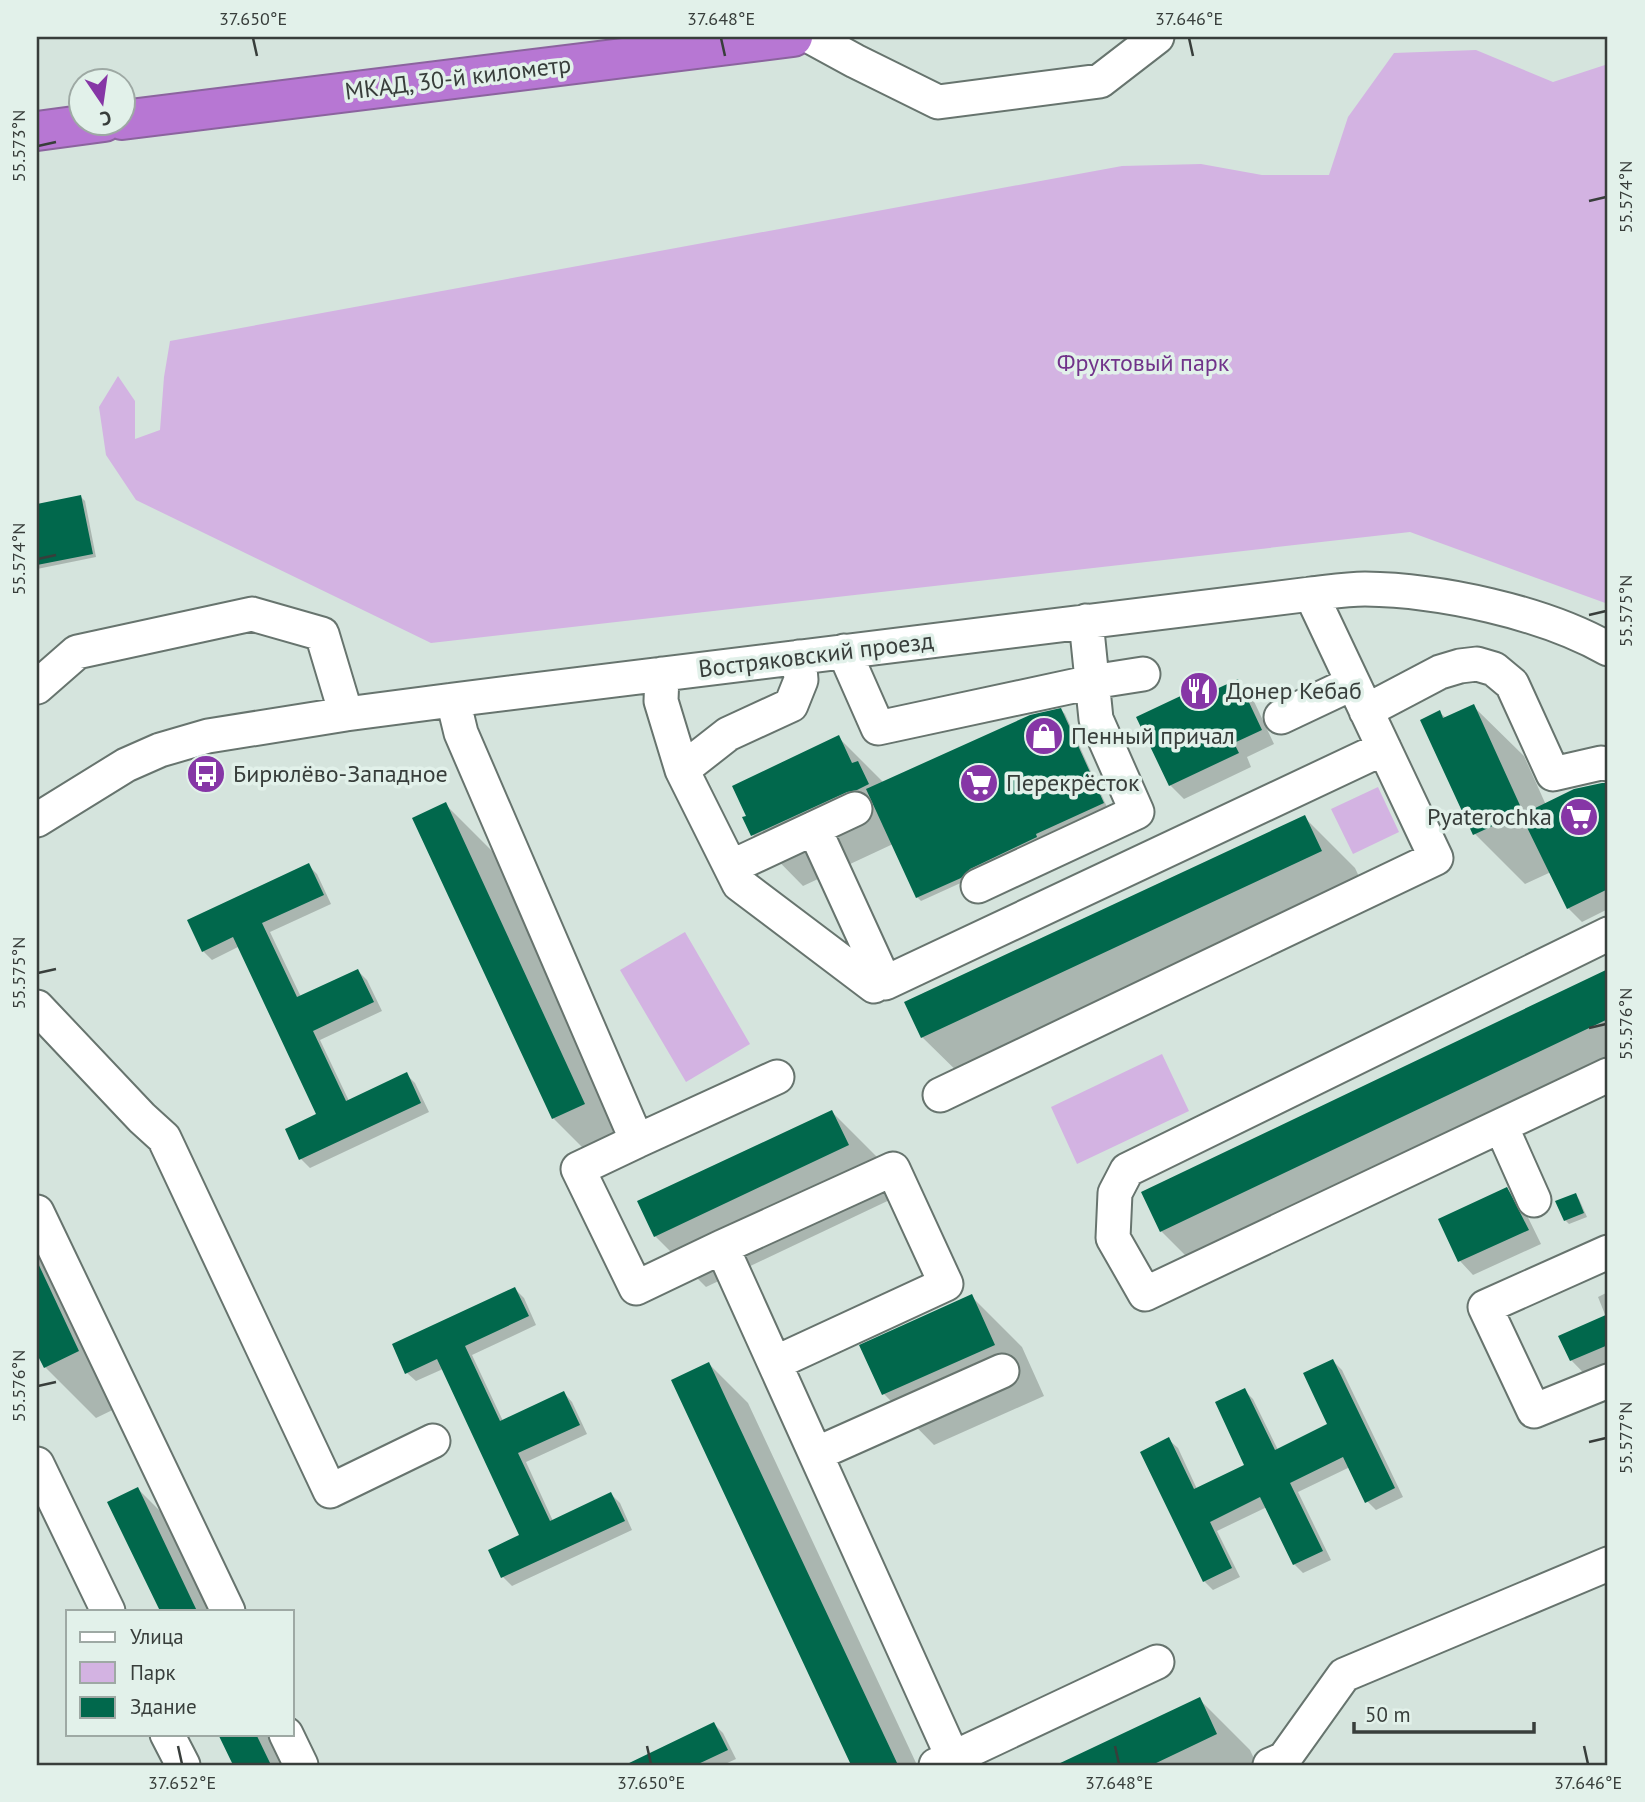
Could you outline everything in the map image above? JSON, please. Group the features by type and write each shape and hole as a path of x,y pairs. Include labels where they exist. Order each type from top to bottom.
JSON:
{"highway":[{"name":"МКАД, 30-й километр","path":"136,119 793,37"},
{"path":"37,131 66,127"}],"street":[{"path":"811,37 938,102 1100,81 1157,37"},
{"path":"37,141 66,134"},
{"name":"Востряковский проезд","path":"37,820 125,765 160,750 208,736 453,700 1311,594 1363,589 1411,592 1480,604 1547,621 1608,649"},
{"path":"940,1095 1436,858 1311,594"},
{"path":"37,687 77,652 253,614 322,634 346,714"},
{"path":"978,886 1137,812 1096,719 1086,621"},
{"path":"844,651 878,728 1092,682 1143,674"},
{"path":"682,770 729,734 791,705 801,680 799,657"},
{"path":"1281,717 1360,697 1460,666 1477,664 1494,669 1512,684 1553,774 1601,762 1608,764"},
{"path":"662,674 661,701 682,770 739,884 874,986"},
{"path":"453,700 461,733 637,1141"},
{"path":"814,828 885,983 1384,748"},
{"path":"731,867 855,809"},
{"path":"1608,934 1127,1170 1115,1193 1113,1238 1145,1294 1608,1075"},
{"path":"37,1007 164,1138 330,1491 433,1441"},
{"path":"775,1363 946,1284 893,1169 636,1288 578,1169 777,1077"},
{"path":"1501,1126 1535,1200"},
{"path":"37,1212 228,1610"},
{"path":"722,1247 816,1454 945,1762 1157,1662"},
{"path":"1608,1252 1485,1307 1534,1411 1608,1381"},
{"path":"816,1454 1002,1371"},
{"path":"37,1464 108,1610"},
{"path":"1270,1765 1284,1759 1344,1675 1608,1564"},
{"path":"168,1736 183,1765"},
{"path":"287,1736 301,1765"}],"green space":[{"name":"Фруктовый парк","path":"1476,50 1553,82 1608,64 1608,604 1410,532 431,643 136,500 106,455 99,407 118,376 135,401 135,439 160,430 170,341 1122,166 1201,164 1262,175 1329,175 1348,117 1394,53"},
{"path":"1378,787 1399,832 1353,854 1331,809"},
{"path":"685,932 750,1044 686,1082 620,970"},
{"path":"1162,1054 1189,1111 1077,1164 1051,1107"}],"building":[{"path":"81,495 93,554 37,565 37,504"},
{"path":"1238,679 1262,730 1234,743 1239,753 1169,786 1136,717 1206,684 1210,692"},
{"path":"1474,704 1523,812 1473,835 1420,720 1440,710 1443,718"},
{"path":"1061,708 1104,803 1036,834 1037,837 970,869 961,878 916,898 866,789 1030,715"},
{"path":"839,735 852,763 858,761 869,784 751,836 742,817 746,816 732,786"},
{"path":"1607,783 1608,787 1608,889 1567,909 1521,815 1574,789"},
{"path":"446,802 585,1104 552,1119 412,818"},
{"path":"1305,815 1322,851 921,1038 904,1002"},
{"path":"309,863 324,895 262,923 297,997 358,969 374,1002 313,1031 346,1101 407,1072 421,1103 299,1160 285,1129 316,1114 233,937 202,952 187,920"},
{"path":"1608,969 1608,1019 1160,1232 1141,1192"},
{"path":"832,1110 849,1145 654,1237 637,1201"},
{"path":"1507,1187 1529,1230 1458,1262 1438,1219"},
{"path":"1576,1193 1584,1213 1564,1221 1555,1201"},
{"path":"37,1261 79,1351 44,1368 37,1354"},
{"path":"515,1287 529,1316 465,1346 500,1421 564,1391 580,1425 518,1453 550,1521 611,1492 625,1521 501,1578 488,1550 519,1535 437,1359 405,1374 392,1344"},
{"path":"972,1294 995,1345 882,1395 859,1345"},
{"path":"1608,1314 1608,1345 1570,1361 1558,1336"},
{"path":"1333,1359 1395,1488 1365,1503 1343,1457 1290,1483 1323,1551 1293,1565 1260,1497 1210,1522 1232,1568 1203,1582 1140,1452 1169,1437 1194,1489 1244,1465 1215,1402 1245,1388 1275,1450 1327,1424 1303,1373"},
{"path":"709,1362 898,1765 851,1765 671,1380"},
{"path":"138,1487 197,1610 160,1610 107,1502"},
{"path":"1200,1697 1217,1734 1152,1765 1056,1765"},
{"path":"714,1722 728,1750 696,1765 625,1765"},
{"path":"219,1736 257,1736 271,1765 233,1765"}],"place":[{"name":"Донер Кебаб","path":"1199,691"},
{"name":"Пенный причал","path":"1044,736"},
{"name":"Бирюлёво-Западное","path":"206,774"},
{"name":"Перекрёсток","path":"979,783"},
{"name":"Pyaterochka","path":"1579,817"}]}
